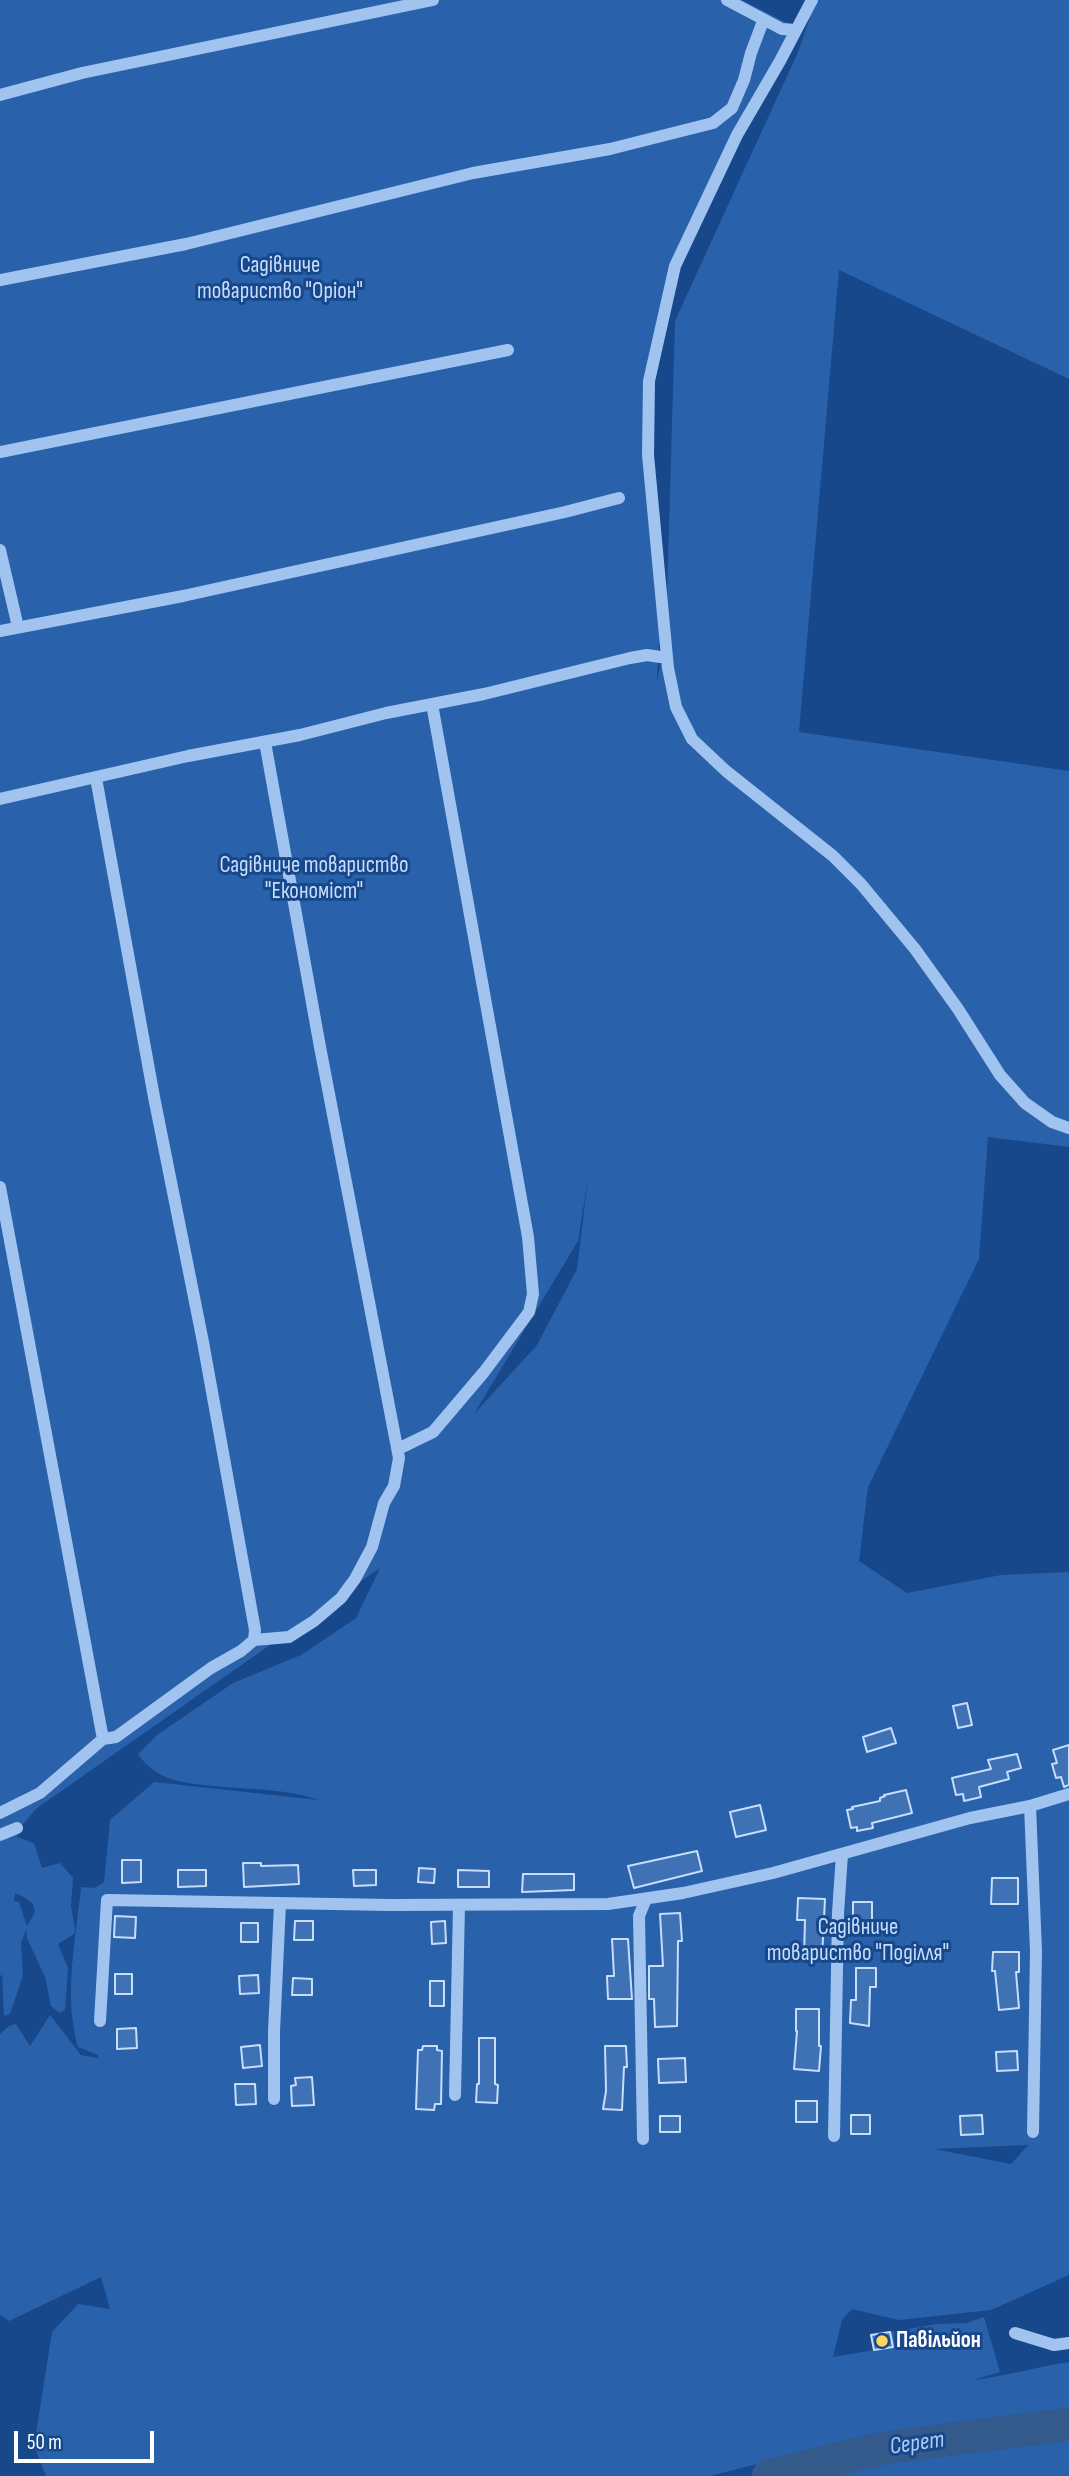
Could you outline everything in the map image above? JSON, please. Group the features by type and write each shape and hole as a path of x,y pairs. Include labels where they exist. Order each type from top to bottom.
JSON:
{"street":[{"path":"0,95 82,74 433,0"},
{"path":"727,0 763,21 782,29 796,30"},
{"path":"812,0 703,203 675,266 649,381 648,455 667,658 676,707 692,739 726,771 833,856 861,884 915,949 1000,1075 1025,1103 1052,1122 1069,1128"},
{"path":"0,280 186,244 473,173 610,149 713,123 732,108 763,21"},
{"path":"0,452 508,350"},
{"path":"0,631 183,596 619,498"},
{"path":"0,550 18,626"},
{"path":"0,799 188,756 484,694 630,658 647,655 667,658"},
{"path":"398,1449 433,1432 484,1372 529,1312 533,1294 528,1237 432,704"},
{"path":"0,1812 40,1793 103,1739 116,1737 127,1730 254,1640 289,1637 314,1621 341,1598 355,1579 372,1547 384,1503 394,1486 398,1449 312,1007 265,741"},
{"path":"96,778 154,1097 238,1530 255,1630 254,1640"},
{"path":"0,1187 103,1739"},
{"path":"100,2021 107,1900 280,1904 608,1904 646,1899 773,1873 970,1818 1030,1806 1069,1794"},
{"path":"1030,1806 1036,1951 1033,2132"},
{"path":"0,1835 17,1828"},
{"path":"834,2136 838,1913 842,1854"},
{"path":"643,2139 639,1916 646,1899"},
{"path":"274,2099 280,1904"},
{"path":"455,2095 458,1905"},
{"path":"1015,2333 1054,2345 1069,2343"}],"green space":[{"path":"0,0 742,0 795,27 661,303 651,420 661,598 657,683 666,630 675,321 798,52 816,0 1069,0 1069,379 839,270 799,732 1069,771 1069,1147 988,1137 979,1259 868,1487 859,1561 907,1593 1001,1575 1069,1572 1069,2275 991,2310 899,2320 852,2309 842,2320 833,2357 893,2347 890,2332 937,2324 966,2323 984,2317 1000,2372 973,2380 1069,2362 1069,2420 1054,2425 1015,2419 904,2445 829,2446 710,2476 46,2476 34,2446 52,2332 78,2304 110,2309 101,2277 9,2321 0,2315 0,2034 16,2024 30,2046 50,2015 81,2055 98,2058 98,2055 78,2047 71,2008 72,1967 81,1887 95,1888 104,1882 110,1820 154,1782 319,1800 285,1792 172,1780 155,1771 138,1754 157,1735 233,1683 301,1655 356,1618 380,1568 37,1808 17,1831 17,1837 34,1843 42,1868 60,1863 73,1878 71,1906 74,1934 58,1944 68,1968 65,2010 60,2013 51,2006 45,1977 27,1938 26,1929 21,1944 23,1976 10,2014 4,2016 2,1972 0,1978","holes":["588,1179 577,1269 537,1345 474,1414 578,1241","15,1893 33,1905 35,1912 27,1926 19,1902 14,1901","1028,2145 1011,2164 934,2149"]},
{"path":"1069,2426 1069,2476 811,2476 816,2471 904,2446 977,2442 1033,2430 1060,2431"}],"building":[{"path":"967,1703 972,1725 958,1728 953,1706"},
{"path":"891,1728 896,1743 867,1752 863,1737"},
{"path":"1069,1745 1069,1785 1064,1787 1061,1777 1056,1778 1052,1764 1057,1763 1053,1750"},
{"path":"1017,1754 1021,1768 1007,1772 1009,1779 979,1787 981,1797 964,1801 963,1794 956,1795 952,1778 991,1769 988,1760"},
{"path":"906,1790 912,1813 872,1823 873,1828 857,1831 857,1827 851,1828 847,1810 880,1801 884,1795"},
{"path":"760,1805 766,1830 736,1837 730,1812"},
{"path":"697,1851 702,1871 634,1888 628,1866"},
{"path":"122,1860 141,1860 141,1882 122,1883"},
{"path":"243,1863 261,1863 261,1866 298,1865 299,1884 244,1887"},
{"path":"419,1868 435,1869 434,1883 418,1882"},
{"path":"178,1870 206,1870 206,1886 178,1887"},
{"path":"353,1870 376,1870 376,1885 354,1886"},
{"path":"458,1870 489,1871 489,1887 458,1887"},
{"path":"523,1874 574,1874 574,1890 522,1892"},
{"path":"992,1878 1018,1878 1018,1904 991,1904"},
{"path":"798,1898 825,1899 822,1957 804,1957 805,1920 797,1920"},
{"path":"853,1902 872,1902 872,1924 853,1924"},
{"path":"680,1913 682,1941 678,1941 677,2026 655,2027 654,1999 649,1999 649,1966 663,1966 660,1914"},
{"path":"115,1916 136,1917 135,1938 114,1937"},
{"path":"295,1921 313,1921 313,1940 294,1940"},
{"path":"445,1921 446,1943 432,1944 431,1922"},
{"path":"241,1923 258,1923 258,1942 241,1942"},
{"path":"612,1939 628,1939 632,1999 608,1999 607,1976 614,1976"},
{"path":"993,1952 1019,1952 1019,1972 1016,1972 1019,2008 999,2010 995,1971 992,1971"},
{"path":"856,1968 876,1968 876,1987 870,1987 869,2026 850,2023 851,2000 856,2000"},
{"path":"115,1974 132,1974 132,1994 115,1994"},
{"path":"258,1975 259,1993 240,1994 239,1976"},
{"path":"293,1978 312,1979 312,1995 292,1995"},
{"path":"430,1981 444,1981 444,2006 430,2006"},
{"path":"796,2009 819,2009 819,2071 794,2069"},
{"path":"136,2028 137,2048 117,2049 117,2029"},
{"path":"479,2038 495,2038 497,2103 476,2102 479,2084"},
{"path":"260,2045 262,2066 243,2068 241,2047"},
{"path":"423,2046 437,2046 437,2050 442,2051 441,2104 435,2104 434,2110 416,2109 418,2050 422,2050"},
{"path":"605,2046 626,2046 627,2067 624,2067 622,2110 603,2109 606,2091"},
{"path":"1017,2051 1018,2070 997,2071 996,2052"},
{"path":"685,2058 686,2082 659,2083 658,2059"},
{"path":"312,2077 314,2105 292,2106 291,2086 296,2085 295,2078"},
{"path":"235,2084 255,2084 256,2104 236,2105"},
{"path":"796,2101 817,2101 817,2122 796,2122"},
{"path":"851,2115 870,2115 870,2134 851,2134"},
{"path":"982,2115 983,2134 961,2135 960,2116"},
{"path":"660,2116 680,2116 680,2132 660,2132"},
{"name":"Павільйон","path":"890,2332 893,2347 874,2350 871,2335"}],"waterway":[{"name":"Серет","path":"768,2476 884,2448 1069,2424"}],"place":[{"name":"Павільйон","path":"882,2341"}],"park label":[{"name":"Садівниче товариство \"Оріон\"","path":"280,279"},
{"name":"Садівниче товариство \"Економіст\"","path":"314,879"},
{"name":"Садівниче товариство \"Поділля\"","path":"858,1941"}]}
